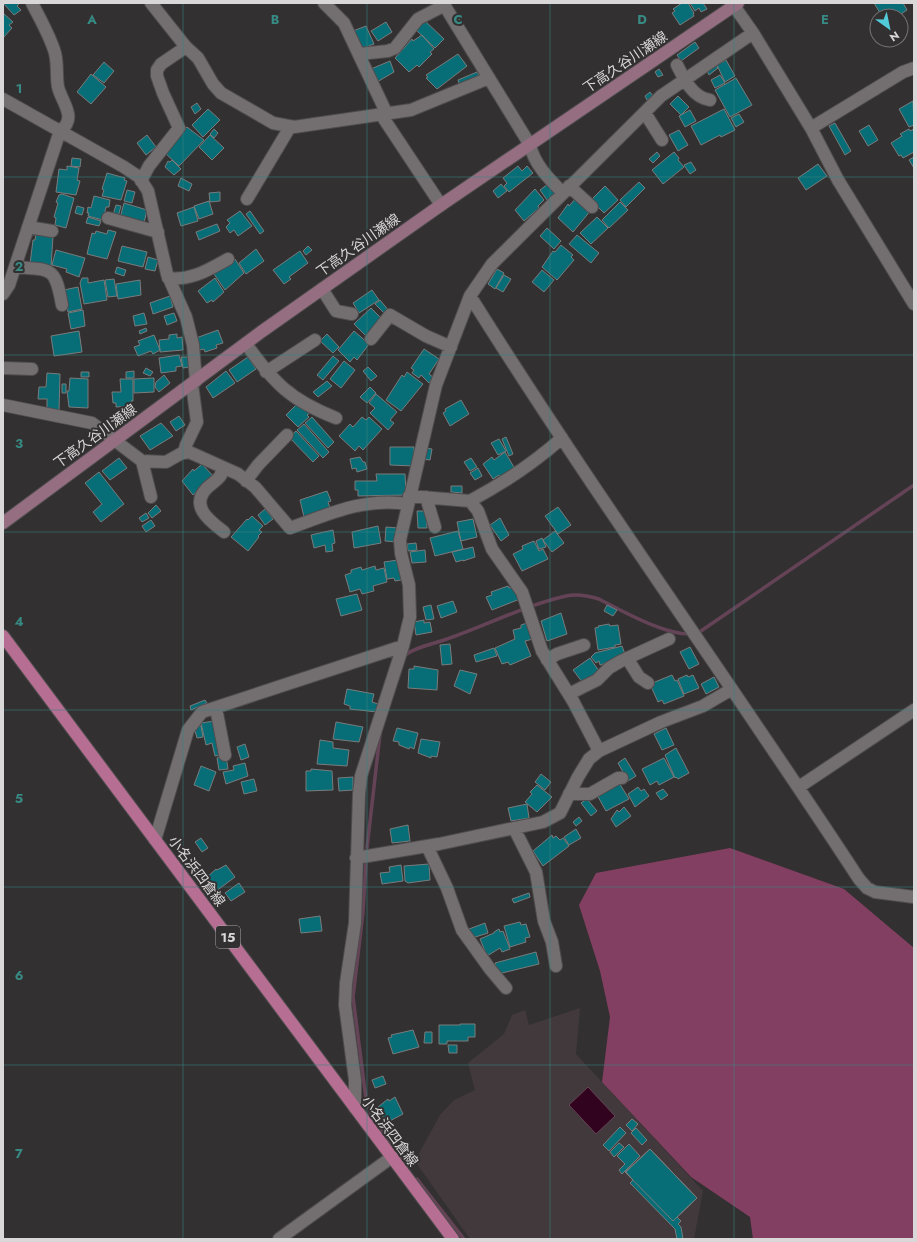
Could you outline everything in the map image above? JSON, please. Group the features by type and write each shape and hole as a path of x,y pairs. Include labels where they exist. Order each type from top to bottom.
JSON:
{"main road":[{"name":"下高久谷川瀬線","path":"3,523 114,440 441,204 530,145 734,4"},
{"name":"小名浜四倉線","path":"3,636 453,1239"}],"street":[{"path":"3,294 9,285 60,131 66,127 69,113 58,87 54,52 32,3"},
{"path":"151,3 186,46 198,58 213,84 221,93 273,123 290,127 411,110 489,78"},
{"path":"324,3 342,19 385,110 384,119 441,204"},
{"path":"359,54 388,51 395,48 418,19 444,4 530,145 532,152 547,176 592,207"},
{"path":"734,4 811,128 838,180 914,304"},
{"path":"355,1108 355,1080 345,1005 346,983 355,923 358,794 362,776 403,646 410,617 409,585 401,553 400,540 408,500 436,385 470,296 492,264 661,96 753,34"},
{"path":"141,181 149,166 179,128 163,93 157,76 157,70 161,64 186,46"},
{"path":"677,65 690,88 699,96 710,100"},
{"path":"811,128 903,72 914,68"},
{"path":"3,99 124,167 141,181 148,191 168,278 186,317 193,345 197,422 186,445 184,453"},
{"path":"645,113 662,140"},
{"path":"247,199 290,127"},
{"path":"108,218 158,232"},
{"path":"28,227 52,232"},
{"path":"168,278 182,279 195,276 228,259"},
{"path":"15,267 48,270 52,273 57,280 62,304"},
{"path":"322,289 336,311 352,314"},
{"path":"470,296 562,438 799,787 859,879 868,888 875,892 914,898"},
{"path":"370,339 390,314 426,336 451,347"},
{"path":"266,372 315,340"},
{"path":"246,344 266,372 292,396 317,410 336,418"},
{"path":"3,368 32,369"},
{"path":"3,405 92,423 142,461 166,462 189,452 238,474 246,480 255,487 290,528 350,506 426,497 470,501 498,484 562,438"},
{"path":"246,480 258,465 287,435"},
{"path":"142,461 151,496"},
{"path":"220,467 221,475 204,491 200,497 200,506 208,519 224,532"},
{"path":"426,497 435,527"},
{"path":"470,501 478,512 492,549 522,592 542,651 569,694 599,751"},
{"path":"569,694 597,680 609,668 626,658 669,639"},
{"path":"547,660 557,654 584,645"},
{"path":"155,840 188,730 202,712 403,646"},
{"path":"626,658 639,677 648,683"},
{"path":"356,858 427,846 514,828 552,818 560,812 578,777 590,759 599,751 661,722 703,706 732,689"},
{"path":"216,708 225,755"},
{"path":"799,787 914,710"},
{"path":"569,794 592,798 618,778 622,778"},
{"path":"514,828 536,872 544,921 552,942 556,966"},
{"path":"427,846 447,888 462,930 490,969 506,988"},
{"path":"279,1239 392,1157"}],"shaded area":[{"path":"730,848 844,889 914,948 914,1239 753,1239 750,1217 691,1177 602,1082 610,1017 600,971 579,905 596,873"},
{"path":"580,1008 576,1054 703,1191 694,1239 470,1239 415,1161 440,1115 454,1100 475,1090 468,1063 504,1034 512,1015 525,1010 529,1025"},
{"path":"588,1087 615,1116 596,1134 569,1105"}],"building":[{"path":"3,3 20,3 17,6 21,10 14,15"},
{"path":"682,3 688,3 694,13 694,16 680,25 672,13 675,11 673,9"},
{"path":"690,3 703,3 707,9 701,12 699,8 695,11"},
{"path":"874,3 903,3 906,8 877,8"},
{"path":"3,13 13,22 9,25 12,28 3,38"},
{"path":"424,20 444,39 435,48 415,29"},
{"path":"386,22 392,32 378,41 371,31"},
{"path":"366,26 374,44 361,49 353,31"},
{"path":"422,35 434,49 430,52 432,54 419,67 417,65 409,72 395,58 412,39 413,41"},
{"path":"695,42 699,48 681,61 677,55"},
{"path":"458,54 467,66 437,89 426,78 428,77 426,75"},
{"path":"726,60 735,76 725,82 717,65"},
{"path":"390,61 394,72 377,82 371,69"},
{"path":"104,62 114,71 104,83 93,75"},
{"path":"716,65 718,68 709,75 707,71"},
{"path":"659,69 663,75 658,77 655,72"},
{"path":"477,72 480,77 460,86 458,80"},
{"path":"91,74 106,87 91,104 77,92"},
{"path":"720,75 725,83 715,88 711,80"},
{"path":"736,78 752,105 730,117 715,90"},
{"path":"650,92 653,96 647,100 645,96"},
{"path":"678,96 689,107 681,115 670,104"},
{"path":"913,101 914,125 909,127 899,109"},
{"path":"197,103 201,109 195,114 191,107"},
{"path":"208,109 220,120 203,137 192,125"},
{"path":"724,109 735,130 721,137 720,135 701,145 691,126"},
{"path":"690,110 696,121 685,127 679,116"},
{"path":"739,114 744,122 736,127 731,118"},
{"path":"835,123 851,151 845,155 829,126"},
{"path":"869,125 878,140 868,146 859,131"},
{"path":"187,127 204,140 179,166 164,152"},
{"path":"214,129 218,133 214,138 210,134"},
{"path":"909,129 910,131 914,129 914,152 903,158 901,155 899,156 891,143 902,136 900,134"},
{"path":"679,130 688,145 678,151 669,135"},
{"path":"147,135 156,147 146,155 137,143"},
{"path":"210,135 224,148 212,160 199,147"},
{"path":"657,152 660,156 653,163 649,159"},
{"path":"674,152 684,167 663,184 652,170"},
{"path":"914,157 914,168 909,160"},
{"path":"72,158 81,159 80,167 71,166"},
{"path":"172,160 181,169 174,175 165,167 168,161 170,162"},
{"path":"691,162 696,170 690,174 684,165"},
{"path":"818,164 827,176 806,190 798,178"},
{"path":"67,166 79,168 77,180 80,181 76,195 56,192 59,169 67,170"},
{"path":"518,166 522,171 527,166 533,173 509,192 504,186 507,183 503,178"},
{"path":"107,173 125,178 124,180 127,181 121,200 102,196 104,190 102,189"},
{"path":"181,178 192,184 189,191 178,186"},
{"path":"639,182 645,188 626,207 620,200"},
{"path":"501,184 507,191 498,198 493,191"},
{"path":"548,184 555,194 547,200 540,190"},
{"path":"605,186 618,200 604,213 591,200"},
{"path":"535,189 544,200 538,206 539,208 524,221 515,210"},
{"path":"127,190 135,192 132,203 124,201"},
{"path":"220,192 220,201 210,202 209,193"},
{"path":"62,194 74,198 66,228 55,225 56,218 54,217 58,203 56,202 59,195"},
{"path":"94,196 110,200 109,207 106,207 103,220 88,216 88,207 91,208"},
{"path":"577,197 591,210 573,232 558,218 568,204 569,206"},
{"path":"209,201 213,214 199,219 194,206"},
{"path":"620,202 628,210 609,228 602,220"},
{"path":"124,203 147,210 144,223 120,218"},
{"path":"116,205 121,206 118,217 113,215"},
{"path":"77,206 84,208 82,215 75,213"},
{"path":"194,207 198,221 181,226 177,213"},
{"path":"240,211 252,226 238,236 234,230 230,233 226,227 230,223 227,220"},
{"path":"250,211 264,231 260,234 246,214"},
{"path":"88,217 101,221 99,226 86,223"},
{"path":"597,217 608,228 591,244 580,233"},
{"path":"217,224 220,231 199,240 196,232"},
{"path":"547,228 561,241 554,249 540,236"},
{"path":"108,230 116,232 107,259 87,254 92,233 95,234 96,231 107,234"},
{"path":"36,234 53,236 51,267 30,264 33,240 35,240"},
{"path":"577,235 599,253 591,263 569,244"},
{"path":"561,245 573,255 571,257 574,260 557,280 542,267 553,251 555,252"},
{"path":"122,246 147,252 143,267 118,261"},
{"path":"308,246 312,250 306,255 303,251"},
{"path":"256,249 264,261 246,274 239,263"},
{"path":"56,250 85,258 79,277 66,272 67,269 52,265"},
{"path":"300,251 308,263 289,277 291,279 284,284 273,270"},
{"path":"148,257 158,260 155,271 145,269"},
{"path":"235,259 244,273 225,290 214,274"},
{"path":"117,267 126,270 124,276 115,273"},
{"path":"497,269 504,273 495,289 488,284"},
{"path":"542,270 554,280 544,292 532,282"},
{"path":"504,275 511,279 503,292 496,288"},
{"path":"82,278 88,278 88,283 104,280 107,300 84,304 80,283"},
{"path":"215,278 224,292 213,302 212,300 207,303 198,291"},
{"path":"114,279 117,296 108,297 105,280"},
{"path":"140,280 141,295 118,299 116,284"},
{"path":"78,287 82,309 68,312 64,290"},
{"path":"372,290 379,300 359,313 353,303"},
{"path":"170,296 173,307 153,314 150,303"},
{"path":"380,300 389,311 385,314 375,304"},
{"path":"371,308 383,320 366,336 354,324"},
{"path":"83,310 85,326 71,329 68,313"},
{"path":"144,313 147,324 135,326 133,316"},
{"path":"174,313 177,321 167,325 164,316"},
{"path":"146,328 147,331 140,334 139,331"},
{"path":"218,330 223,343 216,345 217,348 205,352 204,349 200,350 196,338"},
{"path":"79,331 82,352 54,356 51,336"},
{"path":"354,331 369,344 357,360 354,357 350,362 338,350"},
{"path":"177,334 177,338 182,337 183,350 160,352 159,340 169,339 169,335"},
{"path":"327,334 339,347 333,353 320,341"},
{"path":"154,335 160,350 153,354 151,351 138,356 134,347 140,345 138,341"},
{"path":"424,349 439,359 429,374 433,377 429,383 421,375 419,378 412,373 414,370 411,368"},
{"path":"179,355 182,366 176,367 176,371 161,373 159,358"},
{"path":"333,356 339,361 323,380 317,375"},
{"path":"181,357 188,357 189,367 183,368"},
{"path":"248,357 256,369 237,382 229,370"},
{"path":"344,361 355,370 341,388 330,379"},
{"path":"368,367 377,376 371,381 363,371"},
{"path":"146,368 153,372 150,376 143,373"},
{"path":"134,371 134,378 126,378 126,372"},
{"path":"226,371 235,383 213,398 206,387"},
{"path":"81,372 89,372 89,377 81,377"},
{"path":"407,372 423,384 401,411 386,400 402,375 404,377"},
{"path":"47,373 60,374 59,410 47,409 47,399 38,399 39,387 46,387"},
{"path":"164,375 170,383 159,392 155,387 156,382"},
{"path":"70,378 88,379 88,408 69,407 67,391 69,391"},
{"path":"154,378 154,392 134,393 134,379"},
{"path":"120,379 133,379 133,401 131,401 131,406 116,407 116,403 113,403 112,392 121,392"},
{"path":"327,381 332,386 318,397 313,392"},
{"path":"62,384 66,384 66,393 62,393"},
{"path":"370,387 376,393 367,403 360,397"},
{"path":"376,394 397,412 390,420 394,423 388,430 370,413 375,408 369,403"},
{"path":"461,400 469,414 450,426 443,413 446,411 445,409"},
{"path":"297,404 305,411 307,409 310,413 307,415 309,417 298,427 286,415"},
{"path":"179,416 185,425 176,431 170,422"},
{"path":"312,417 334,442 328,448 305,423"},
{"path":"362,417 366,420 369,417 382,429 363,450 359,446 355,451 339,436 350,424 353,427"},
{"path":"161,423 173,436 150,450 140,436"},
{"path":"304,424 329,452 323,458 297,430"},
{"path":"296,431 319,456 313,462 289,437"},
{"path":"506,437 513,454 509,456 502,439"},
{"path":"499,439 506,451 498,455 491,443"},
{"path":"390,447 414,447 414,466 390,465"},
{"path":"425,448 432,449 430,460 423,459"},
{"path":"505,452 515,469 502,479 499,475 493,479 483,464 492,457 494,460"},
{"path":"360,457 363,462 365,462 367,469 357,472 356,468 352,469 350,459"},
{"path":"119,458 127,468 110,480 102,471"},
{"path":"471,458 477,467 470,471 464,462"},
{"path":"202,464 214,477 193,495 182,481 193,469 194,471"},
{"path":"478,468 482,476 475,480 470,473"},
{"path":"99,472 124,504 101,522 93,512 102,504 85,483"},
{"path":"376,474 405,474 406,495 358,496 358,490 355,490 355,481 377,481"},
{"path":"451,486 462,486 462,493 451,492"},
{"path":"327,491 331,501 328,502 330,508 304,517 300,500"},
{"path":"156,505 161,511 152,518 148,513"},
{"path":"558,507 571,525 558,534 545,516"},
{"path":"265,509 273,519 265,525 258,515"},
{"path":"417,511 426,511 427,528 418,528"},
{"path":"146,513 149,518 142,522 139,518"},
{"path":"252,516 263,526 259,530 262,532 258,536 259,537 248,551 231,537 247,519 248,520"},
{"path":"500,518 509,535 501,541 490,525"},
{"path":"473,519 477,537 461,541 457,522"},
{"path":"151,520 155,526 146,532 142,526"},
{"path":"378,526 381,543 354,548 352,532"},
{"path":"386,527 398,528 397,542 385,541"},
{"path":"333,530 335,543 332,544 333,551 326,552 325,545 314,548 311,535"},
{"path":"458,531 463,549 435,556 430,538"},
{"path":"555,531 564,543 552,552 543,540"},
{"path":"542,538 546,547 539,549 536,541"},
{"path":"534,541 539,551 543,549 548,559 522,571 513,554 523,549 522,546"},
{"path":"416,543 417,550 408,551 407,544"},
{"path":"473,547 475,557 456,562 452,552"},
{"path":"425,550 426,562 412,563 410,552"},
{"path":"398,560 401,580 395,581 394,578 387,579 384,562"},
{"path":"375,566 376,570 384,568 387,582 373,586 374,591 362,594 360,589 350,592 345,575 351,573 351,570 361,567 362,570"},
{"path":"508,586 509,588 515,587 520,599 492,610 486,597 492,595 491,592"},
{"path":"357,594 362,610 341,616 336,599"},
{"path":"453,601 457,612 441,618 437,606"},
{"path":"431,605 434,619 426,620 423,607"},
{"path":"607,605 617,610 613,616 604,611"},
{"path":"561,613 567,634 547,641 541,621"},
{"path":"424,620 424,623 430,622 432,632 416,635 414,622"},
{"path":"530,622 533,639 525,641 531,656 510,665 508,662 502,664 495,648 515,639 513,630 521,628 521,625"},
{"path":"609,624 610,626 618,625 621,644 615,645 615,647 598,650 595,628"},
{"path":"450,644 452,664 442,665 440,645"},
{"path":"622,646 626,657 600,665 599,661 596,663 591,657 595,653"},
{"path":"690,647 699,664 689,669 680,652"},
{"path":"494,648 497,656 476,662 474,655"},
{"path":"590,658 599,671 583,683 573,670"},
{"path":"414,666 438,670 437,690 408,688 409,669 414,669"},
{"path":"460,670 477,674 470,694 454,686"},
{"path":"672,675 675,681 677,680 684,696 664,704 662,700 658,702 650,684"},
{"path":"687,675 688,677 693,675 699,688 684,694 678,679"},
{"path":"714,677 719,687 706,694 701,684"},
{"path":"347,689 374,694 372,702 378,704 377,712 350,709 350,706 344,704"},
{"path":"205,700 207,703 191,710 190,706"},
{"path":"214,721 221,755 215,756 212,743 206,745 201,723"},
{"path":"336,722 363,727 359,742 333,739"},
{"path":"201,726 203,737 197,738 194,727"},
{"path":"397,728 418,733 414,749 410,747 409,749 399,745 399,742 393,741"},
{"path":"666,728 674,745 662,750 654,734"},
{"path":"421,739 440,742 437,757 431,756 431,758 418,753"},
{"path":"320,740 333,742 333,748 349,750 347,766 317,764"},
{"path":"245,744 249,757 241,760 237,747"},
{"path":"676,748 689,773 678,779 676,777 675,778 665,755"},
{"path":"226,756 228,769 219,770 217,758"},
{"path":"625,758 636,776 628,781 618,763"},
{"path":"664,758 674,777 659,785 657,781 650,785 642,769"},
{"path":"245,763 248,776 226,784 223,772 234,770 233,766"},
{"path":"201,766 216,772 209,791 194,785"},
{"path":"311,769 332,771 333,790 306,791 306,771 311,771"},
{"path":"541,774 551,782 545,790 535,782"},
{"path":"353,777 353,790 339,791 338,778"},
{"path":"254,779 257,791 244,794 241,782"},
{"path":"618,781 629,799 606,811 597,795"},
{"path":"537,785 552,797 537,812 525,802 532,794 530,792"},
{"path":"638,787 641,791 644,789 649,796 635,807 628,794"},
{"path":"663,789 668,795 661,800 656,793"},
{"path":"587,799 597,811 591,816 581,803"},
{"path":"527,804 529,818 511,821 508,808"},
{"path":"624,807 631,816 616,827 611,819 617,810 619,812"},
{"path":"579,817 582,821 576,826 573,822"},
{"path":"408,825 410,841 392,843 390,829"},
{"path":"576,829 581,838 569,845 564,837"},
{"path":"552,835 553,838 556,836 560,840 563,838 569,846 543,866 533,851"},
{"path":"201,838 208,848 202,852 195,842"},
{"path":"429,864 430,880 408,883 405,881 404,866"},
{"path":"226,865 235,877 215,892 205,879 216,869 217,870"},
{"path":"401,865 403,881 382,884 380,873 390,872 389,867"},
{"path":"239,883 245,892 231,901 225,893"},
{"path":"529,893 530,897 514,903 512,899"},
{"path":"320,916 322,931 301,933 299,919"},
{"path":"520,922 521,925 526,924 530,937 525,938 526,942 510,947 504,926"},
{"path":"485,923 488,933 472,938 469,929"},
{"path":"499,929 500,932 503,931 510,949 502,952 500,948 487,956 480,939 494,933"},
{"path":"536,952 539,964 498,974 495,963"},
{"path":"475,1024 475,1037 468,1037 468,1041 447,1041 447,1044 439,1044 439,1025"},
{"path":"413,1030 419,1047 393,1054 388,1038 392,1037 391,1035"},
{"path":"425,1032 432,1032 432,1043 424,1043"},
{"path":"448,1045 457,1045 457,1053 449,1053"},
{"path":"383,1076 386,1084 375,1088 372,1080"},
{"path":"395,1097 403,1114 386,1123 378,1107 388,1099 389,1101"},
{"path":"632,1119 638,1124 632,1131 626,1125"},
{"path":"620,1127 626,1133 609,1151 603,1145"},
{"path":"636,1128 647,1140 642,1145 631,1133"},
{"path":"619,1143 624,1147 614,1157 610,1152"},
{"path":"629,1144 640,1156 622,1174 619,1170 625,1164 617,1156"},
{"path":"650,1149 697,1198 677,1217 681,1221 678,1224 681,1227 683,1239 677,1239 675,1229 630,1183 633,1180 626,1172"},
{"path":"650,1149 697,1198 673,1221 625,1172"}],"waterway":[{"path":"405,656 407,653 417,649 535,605 570,595 599,599 634,617 675,632 688,634 698,633 914,485"},
{"path":"367,848 380,734"},
{"path":"366,862 363,912 353,997 366,1099 371,1114 409,1167"},
{"path":"417,1179 464,1239"}]}
